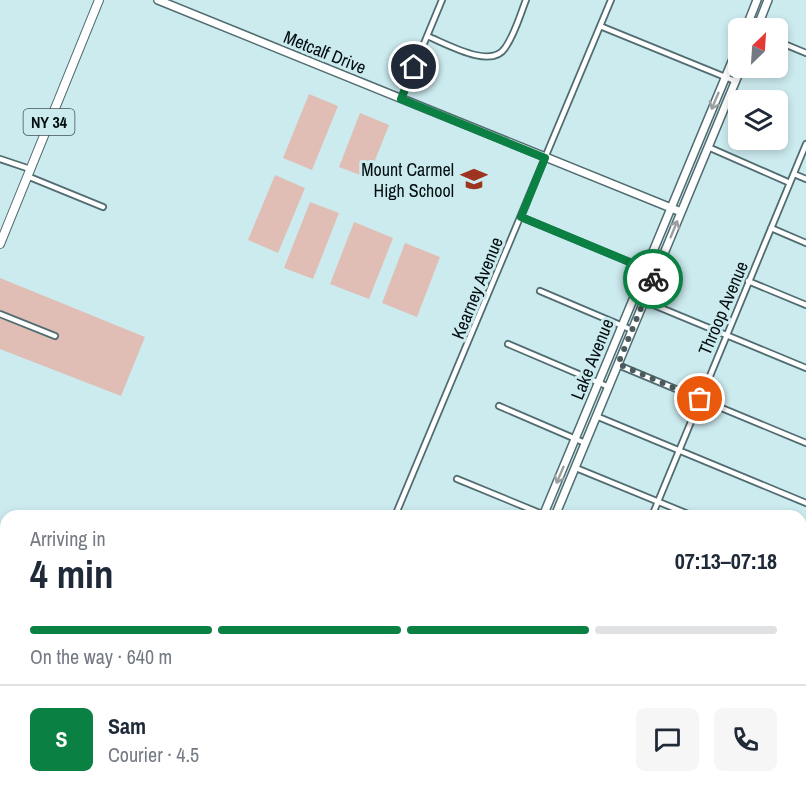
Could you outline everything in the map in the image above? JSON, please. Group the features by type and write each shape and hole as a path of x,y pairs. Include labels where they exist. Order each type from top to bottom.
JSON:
{"main road":[{"name":"NY 34","path":"0,243 99,0"},
{"name":"Metcalf Drive","path":"159,0 681,212"},
{"path":"750,18 757,0"},
{"path":"761,18 768,0"},
{"name":"Lake Avenue","path":"546,510 728,70"},
{"name":"Lake Avenue","path":"558,510 736,78"}],"street":[{"path":"401,99 442,0"},
{"path":"427,36 479,57 494,57 506,48 526,0"},
{"name":"Kearney Avenue","path":"398,510 611,0"},
{"path":"600,26 735,81"},
{"path":"788,46 806,53"},
{"name":"Throop Avenue","path":"654,510 806,144"},
{"path":"708,147 790,183"},
{"path":"0,159 103,207"},
{"path":"794,174 806,179"},
{"path":"521,217 656,273"},
{"path":"771,228 806,243"},
{"path":"748,281 806,305"},
{"path":"540,291 632,330"},
{"path":"644,301 806,368"},
{"path":"0,314 55,336"},
{"path":"508,344 609,387"},
{"path":"618,364 806,443"},
{"path":"499,406 585,443"},
{"path":"597,416 806,503"},
{"path":"576,468 679,510"},
{"path":"457,479 530,510"}],"shaded area":[{"path":"309,94 338,106 312,170 283,158"},
{"path":"360,113 389,125 368,178 339,167"},
{"path":"275,175 305,188 278,253 248,240"},
{"path":"310,202 339,213 313,279 284,268"},
{"path":"354,222 393,238 369,299 330,284"},
{"path":"405,243 440,257 417,317 382,303"},
{"path":"0,278 145,337 121,396 0,349"}],"way so far":[{"path":"653,279 618,364 700,399"}],"place":[{"name":"Mount Carmel High School","path":"474,179"}],"route":[{"path":"414,67 401,99 545,158 521,217 656,273 653,279"}]}
